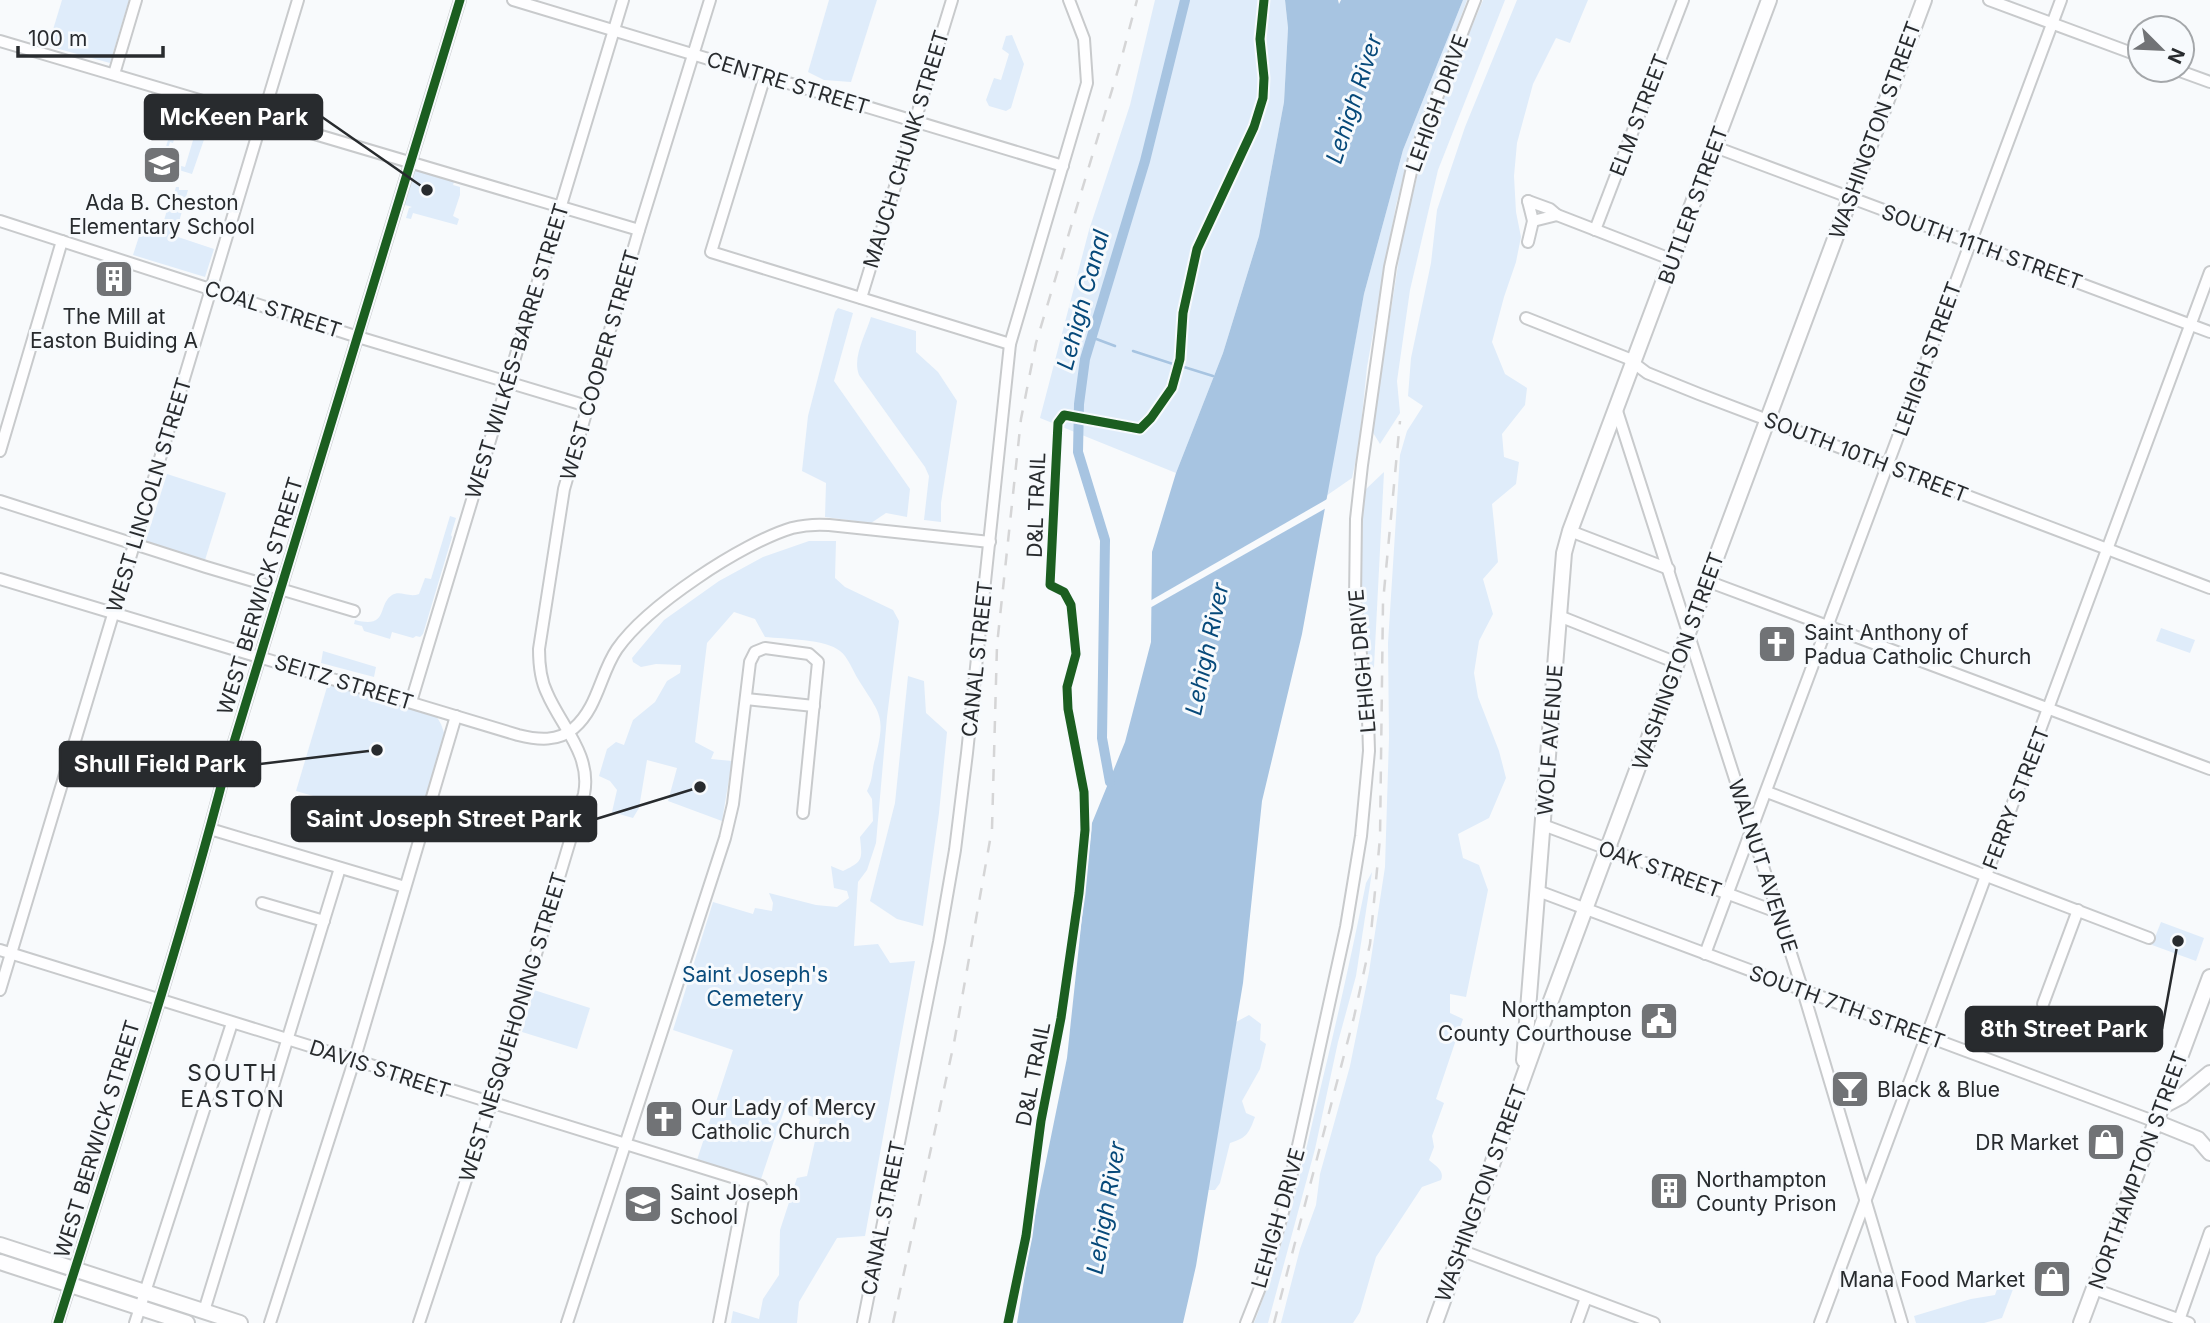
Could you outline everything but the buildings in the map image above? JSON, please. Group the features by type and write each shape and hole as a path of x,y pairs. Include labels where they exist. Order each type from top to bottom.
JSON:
{"main road":[{"name":"BUTLER STREET","path":"1617,411 1769,0"},
{"name":"WASHINGTON STREET","path":"1435,1323 1522,1079 1924,0"},
{"name":"WOLF AVENUE","path":"1522,1079 1564,553 1617,411"},
{"name":"NORTHAMPTON STREET","path":"2081,1323 2210,977"},
{"path":"1530,996 1533,1001 1549,1006"},
{"path":"2161,1107 2182,1096 2210,1073"},
{"path":"2156,1122 2198,1139 2210,1153"},
{"path":"0,1245 240,1323"},
{"path":"0,1262 187,1323"}],"street":[{"path":"114,74 136,0"},
{"name":"WEST LINCOLN STREET","path":"0,990 6,952 114,612 298,0"},
{"name":"WEST BERWICK STREET","path":"58,1323 460,0"},
{"name":"CENTRE STREET","path":"513,0 1063,166"},
{"name":"WEST WILKES-BARRE STREET","path":"411,702 623,0"},
{"name":"WEST COOPER STREET","path":"568,732 545,689 540,672 539,649 560,506 639,230 710,0"},
{"name":"MAUCH CHUNK STREET","path":"861,298 952,0"},
{"name":"CANAL STREET","path":"863,1323 950,880 964,778 1010,344 1087,83 1084,39 1069,0"},
{"name":"LEHIGH DRIVE","path":"1246,1323 1265,1275 1285,1205 1346,927 1361,836 1368,718 1355,600 1356,519 1390,267 1415,154 1475,0"},
{"name":"ELM STREET","path":"1595,230 1683,0"},
{"path":"1989,0 2126,51"},
{"name":"LEHIGH STREET","path":"1705,954 2060,0"},
{"path":"0,41 639,230"},
{"path":"765,76 711,252 1010,344"},
{"name":"SOUTH 11TH STREET","path":"1715,147 2210,332"},
{"path":"1528,242 1533,221 1528,201 1673,260"},
{"path":"1533,221 1557,215"},
{"name":"COAL STREET","path":"0,222 358,337 587,406"},
{"path":"0,451 62,241"},
{"name":"FERRY STREET","path":"1820,1323 2210,272"},
{"name":"SOUTH 10TH STREET","path":"1526,318 1627,358 1647,373 2210,588"},
{"name":"WALNUT AVENUE","path":"1617,411 1803,991 1902,1323"},
{"path":"0,501 354,611"},
{"path":"568,732 588,712 618,647 644,619 681,589 714,568 784,531 805,526 829,525 990,542"},
{"path":"1570,531 1669,569"},
{"name":"SEITZ STREET","path":"0,579 532,738 555,738 568,732"},
{"path":"1707,581 2210,769"},
{"path":"1559,616 1677,663"},
{"path":"567,1323 727,828 733,804 750,662 758,650 765,648 806,653 814,657 818,664 803,813"},
{"path":"746,699 814,706"},
{"path":"270,1323 354,1061 456,716"},
{"name":"WEST NESQUEHONING STREET","path":"419,1323 491,1104 585,788 584,762 568,732"},
{"path":"1767,792 2149,937"},
{"name":"OAK STREET","path":"1543,825 1777,912"},
{"path":"210,829 405,887"},
{"path":"204,1311 340,868"},
{"name":"SOUTH 7TH STREET","path":"1538,891 2156,1122"},
{"path":"262,903 324,921"},
{"path":"2043,1004 2078,910"},
{"name":"DAVIS STREET","path":"6,952 761,1186"},
{"path":"135,1323 232,1023"},
{"path":"719,1323 746,1183"},
{"path":"2094,1289 2182,1322 2210,1231"},
{"path":"1460,1250 1654,1323"},
{"path":"1577,1323 1586,1298"}],"green space":[{"path":"62,0 129,0 110,63 48,46"},
{"path":"829,0 877,0 851,82 824,80 808,72"},
{"path":"1155,0 1285,0 1288,28 1284,102 1259,236 1223,353 1176,473 1040,418 1089,230 1130,105"},
{"path":"1463,0 1467,0 1408,160 1396,205 1367,367 1359,445 1352,478 1326,496 1364,294 1403,150"},
{"path":"1483,0 1505,0 1438,170 1410,290 1397,381 1400,413 1380,444 1372,431 1403,233 1422,158"},
{"path":"1517,0 1588,0 1570,43 1556,38 1533,84 1517,143 1514,176 1516,212 1521,237 1492,342 1505,374 1527,388 1525,405 1502,434 1504,457 1519,462 1516,484 1492,504 1498,562 1483,579 1493,614 1479,641 1474,673 1478,697 1499,751 1506,778 1489,818 1458,834 1463,858 1479,865 1488,890 1466,997 1450,994 1450,1013 1463,1019 1436,1099 1444,1103 1432,1136 1434,1147 1429,1160 1439,1169 1442,1177 1441,1180 1422,1187 1376,1257 1360,1312 1353,1323 1281,1323 1300,1249 1316,1205 1320,1174 1350,1066 1369,972 1385,867 1389,738 1388,643 1400,455 1407,431 1423,406 1408,396 1411,358 1431,263 1437,210 1465,127"},
{"path":"1012,35 1024,64 1011,108 1006,111 989,106 986,100 994,78 1001,80 1009,54 1002,49 1006,36"},
{"path":"179,103 227,118 221,135 207,131 192,174 169,167 170,163 185,167 197,127 179,123 173,143 170,142 164,161 162,160"},
{"path":"411,162 456,176 453,185 460,187 460,195 453,216 459,219 457,225 413,213 411,219 406,218 409,208 412,207 398,203"},
{"path":"176,187 179,187 179,190 188,190 175,236 214,249 205,277 133,255 145,218 163,224"},
{"path":"838,308 853,313 834,381 910,489 907,517 886,513 871,523 825,517 826,483 802,471 808,416"},
{"path":"871,317 916,331 916,352 938,372 957,401 941,503 941,522 924,520 929,476 925,467 859,375 858,353"},
{"path":"1384,472 1374,667 1370,670 1360,594 1364,491"},
{"path":"167,474 226,493 205,560 145,543"},
{"path":"450,516 456,518 452,537 423,634 413,638 392,632 390,639 364,631 362,626 354,624 355,620 366,622 378,619 387,599 392,595 419,594 425,578 431,579"},
{"name":"Saint Joseph's Cemetery","path":"809,541 836,541 835,578 845,587 893,610 899,621 876,843 867,870 858,882 854,946 878,944 890,963 915,961 865,1236 837,1238 799,1302 797,1323 731,1323 733,1311 759,1319 763,1299 779,1275 780,1230 797,1178 807,1176 820,1119 785,1108 760,1182 696,1163 733,1050 673,1030 713,902 753,914 755,908 772,911 773,903 769,893 816,905 837,907 849,898 847,891 834,888 831,866 843,871 855,865 860,858 860,837 873,821 872,799 867,791 872,778 881,724 872,701 840,651 815,642 765,637 755,619 734,612 707,643 695,742 714,752 711,759 732,761 722,821 668,801 677,768 647,760 639,808 633,818 612,812 617,790 610,781 599,776 607,749 616,742 624,745 633,720 655,702 667,681 680,673 681,665 656,664 641,667 633,662 632,658 664,620 719,581 763,557"},
{"path":"2161,628 2195,640 2190,653 2156,641"},
{"path":"323,651 376,667 374,677 321,663"},
{"path":"908,676 924,681 926,713 947,732 923,926 897,919 870,901 895,803"},
{"path":"330,677 435,714 448,744 423,828 296,791"},
{"path":"1372,872 1356,976 1338,1042 1315,1149 1268,1323 1254,1323 1273,1270 1296,1189 1366,883"},
{"path":"2161,922 2204,938 2196,961 2152,945"},
{"path":"534,990 590,1008 577,1049 522,1032"},
{"path":"1249,1015 1261,1024 1260,1040 1266,1044 1260,1069 1242,1101 1246,1113 1255,1117 1247,1134 1230,1143 1220,1183 1215,1190 1208,1190 1236,1022"},
{"path":"1992,1276 2015,1284 2002,1318 1984,1323 1916,1323 1914,1316 1971,1299 1995,1295 1997,1289 1989,1285"}],"water":[{"name":"Lehigh River","path":"1285,0 1338,0 1339,4 1341,0 1463,0 1403,150 1364,294 1302,634 1262,801 1243,983 1196,1266 1183,1323 1017,1323 1033,1225 1067,1058 1092,823 1125,742 1151,642 1152,552 1176,473 1223,353 1259,236 1284,102 1288,28"}],"pier":[{"path":"1329,498 1328,507 1148,609 1148,602"}],"waterway":[{"name":"Lehigh Canal","path":"1110,782 1102,738 1105,540 1078,452 1079,404 1085,359 1145,161 1185,0"},
{"path":"1091,337 1115,346"},
{"path":"1133,351 1173,364"},
{"path":"1184,367 1213,376"}],"railway":[{"path":"893,1323 954,1043 992,829 997,645 1021,419 1036,343 1137,0"},
{"path":"1274,1323 1354,1017 1370,944 1380,838 1383,602 1400,421"}],"cycle path":[{"path":"58,1323 165,981 224,775 460,0"},
{"name":"D&L TRAIL","path":"1008,1323 1026,1236 1041,1121 1061,1018 1085,830 1084,792 1068,709 1067,687 1076,654 1071,605 1064,592 1050,585 1058,423 1064,415 1140,429 1172,388 1180,359 1183,313 1197,249 1254,127 1263,98 1260,39 1264,0"}],"place":[{"name":"Ada B. Cheston Elementary School","path":"162,165"},
{"name":"McKeen Park","path":"427,190"},
{"name":"The Mill at Easton Buiding A","path":"114,279"},
{"name":"Saint Anthony of Padua Catholic Church","path":"1777,644"},
{"name":"Shull Field Park","path":"377,750"},
{"name":"Saint Joseph Street Park","path":"700,787"},
{"name":"8th Street Park","path":"2178,941"},
{"name":"Northampton County Courthouse","path":"1659,1021"},
{"name":"Black & Blue","path":"1850,1089"},
{"name":"Our Lady of Mercy Catholic Church","path":"664,1119"},
{"name":"DR Market","path":"2106,1142"},
{"name":"Northampton County Prison","path":"1669,1191"},
{"name":"Saint Joseph School","path":"643,1204"},
{"name":"Mana Food Market","path":"2052,1279"}],"district":[{"name":"SOUTH EASTON","path":"233,1086"}]}
